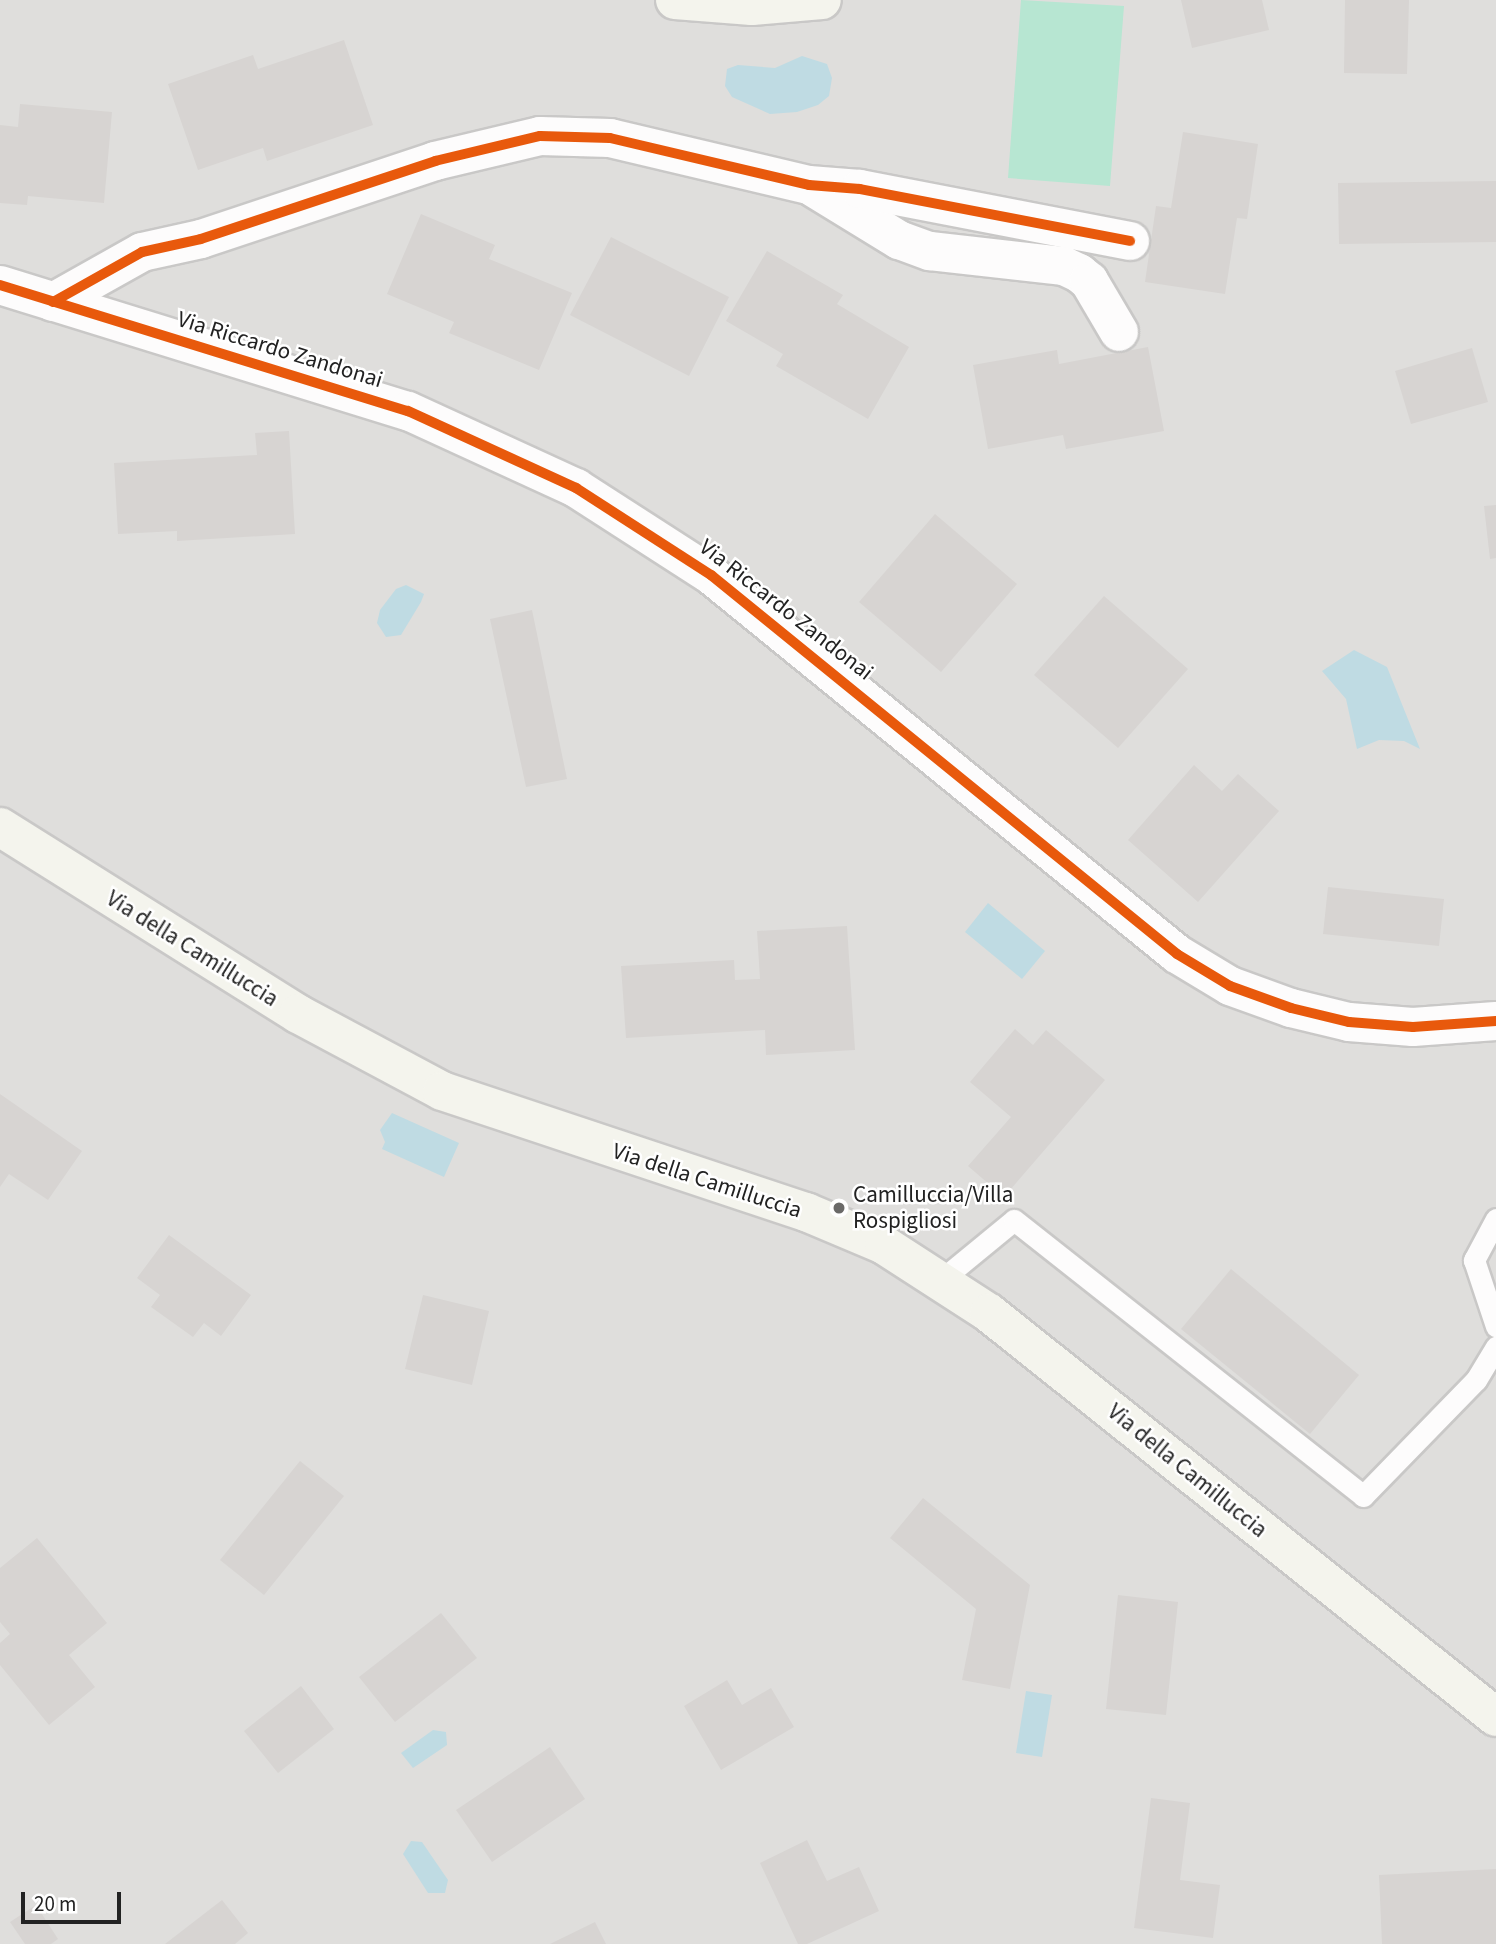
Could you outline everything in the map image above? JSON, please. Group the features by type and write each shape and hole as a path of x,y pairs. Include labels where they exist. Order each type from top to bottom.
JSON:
{"main road":[{"path":"675,0 752,6 822,0"},
{"name":"Via della Camilluccia","path":"0,827 239,979 406,1074 484,1107 839,1224 942,1280 1496,1717"}],"street":[{"path":"53,302 135,255 214,235 435,161 540,135 610,138 809,185 860,189 1130,241"},
{"path":"809,185 868,223 930,251 1064,267 1079,273 1089,281 1119,332"},
{"name":"Via Riccardo Zandonai","path":"0,285 408,411 595,499 711,575 1177,954 1230,986 1291,1009 1349,1022 1413,1027 1496,1021"}],"lane":[{"path":"1496,1219 1474,1260 1496,1326"},
{"path":"942,1280 1014,1220 1363,1496 1476,1380 1496,1347"}],"shaded area":[{"path":"0,0 1496,0 1496,1944 0,1944"}],"green space":[{"path":"1021,0 1124,6 1110,186 1008,178"}],"water":[{"path":"802,56 827,64 832,78 829,96 818,105 797,112 770,114 732,97 725,86 727,69 738,65 775,68"},
{"path":"406,585 424,594 421,602 401,635 386,637 377,623 380,610 396,589"},
{"path":"1354,650 1387,667 1420,749 1404,741 1379,740 1357,749 1346,699 1322,671"},
{"path":"988,903 1045,951 1022,979 965,932"},
{"path":"392,1113 459,1143 444,1177 382,1149 385,1142 380,1130"},
{"path":"1026,1691 1052,1695 1042,1757 1016,1753"},
{"path":"433,1730 446,1732 447,1745 413,1768 401,1753"},
{"path":"411,1841 422,1842 448,1880 445,1893 428,1893 403,1854"}],"building":[{"path":"1181,0 1262,0 1269,30 1192,48"},
{"path":"1345,0 1409,0 1407,74 1344,73"},
{"path":"344,40 373,125 267,161 263,148 198,170 168,84 253,55 258,69"},
{"path":"20,104 112,112 104,203 28,196 27,205 0,203 0,125 18,127"},
{"path":"1183,132 1258,144 1247,219 1237,218 1225,294 1145,282 1156,206 1171,208"},
{"path":"1496,181 1496,242 1339,244 1338,183"},
{"path":"421,214 495,245 489,259 572,293 539,370 449,333 454,322 387,294"},
{"path":"611,237 729,297 689,376 570,315"},
{"path":"767,251 843,295 837,304 909,347 868,419 776,366 783,354 726,321"},
{"path":"1148,347 1164,431 1066,449 1063,435 988,449 973,365 1057,350 1059,364"},
{"path":"1472,348 1488,402 1411,424 1395,371"},
{"path":"289,431 295,534 177,541 177,531 118,534 114,463 257,455 255,433"},
{"path":"1496,505 1496,558 1490,559 1484,506"},
{"path":"935,514 1017,584 941,672 859,602"},
{"path":"1104,596 1188,669 1118,748 1034,675"},
{"path":"532,610 567,779 526,787 490,619"},
{"path":"1194,765 1222,791 1238,774 1279,811 1198,902 1128,840"},
{"path":"1328,887 1444,899 1439,946 1323,934"},
{"path":"847,926 855,1050 766,1055 765,1030 626,1038 621,966 734,960 735,980 760,979 757,931"},
{"path":"1015,1029 1033,1045 1046,1030 1105,1080 1004,1197 968,1166 1011,1117 970,1082"},
{"path":"0,1094 82,1151 48,1200 9,1174 0,1187"},
{"path":"169,1235 251,1295 221,1336 204,1323 193,1337 151,1307 160,1295 137,1278"},
{"path":"1231,1269 1359,1375 1310,1434 1181,1329"},
{"path":"423,1295 489,1311 472,1385 405,1369"},
{"path":"300,1461 344,1496 264,1595 220,1560"},
{"path":"923,1498 1030,1585 1010,1689 962,1680 976,1609 890,1538"},
{"path":"37,1538 107,1623 69,1655 95,1687 49,1725 0,1665 0,1643 10,1634 0,1622 0,1568"},
{"path":"1118,1595 1178,1602 1166,1715 1106,1709"},
{"path":"441,1613 477,1658 395,1722 359,1677"},
{"path":"727,1680 742,1705 771,1688 794,1727 721,1770 684,1706"},
{"path":"301,1686 334,1729 278,1773 244,1731"},
{"path":"550,1747 585,1799 492,1862 456,1810"},
{"path":"1151,1798 1190,1803 1180,1880 1220,1885 1213,1938 1134,1928"},
{"path":"807,1840 827,1881 859,1867 879,1911 807,1944 798,1944 760,1863"},
{"path":"1496,1869 1496,1944 1382,1944 1379,1875"},
{"path":"222,1900 248,1933 235,1944 165,1944"},
{"path":"36,1905 58,1939 51,1944 25,1944 10,1922"},
{"path":"595,1922 606,1944 550,1944"}],"cycle path":[{"path":"53,302 142,252 201,239 435,161 540,136 610,138 809,185 860,189 1130,241"},
{"path":"0,285 408,411 576,488 711,575 1177,954 1230,986 1291,1008 1349,1022 1413,1027 1496,1021"}],"place":[{"name":"Camilluccia/Villa Rospigliosi","path":"839,1208"}]}
